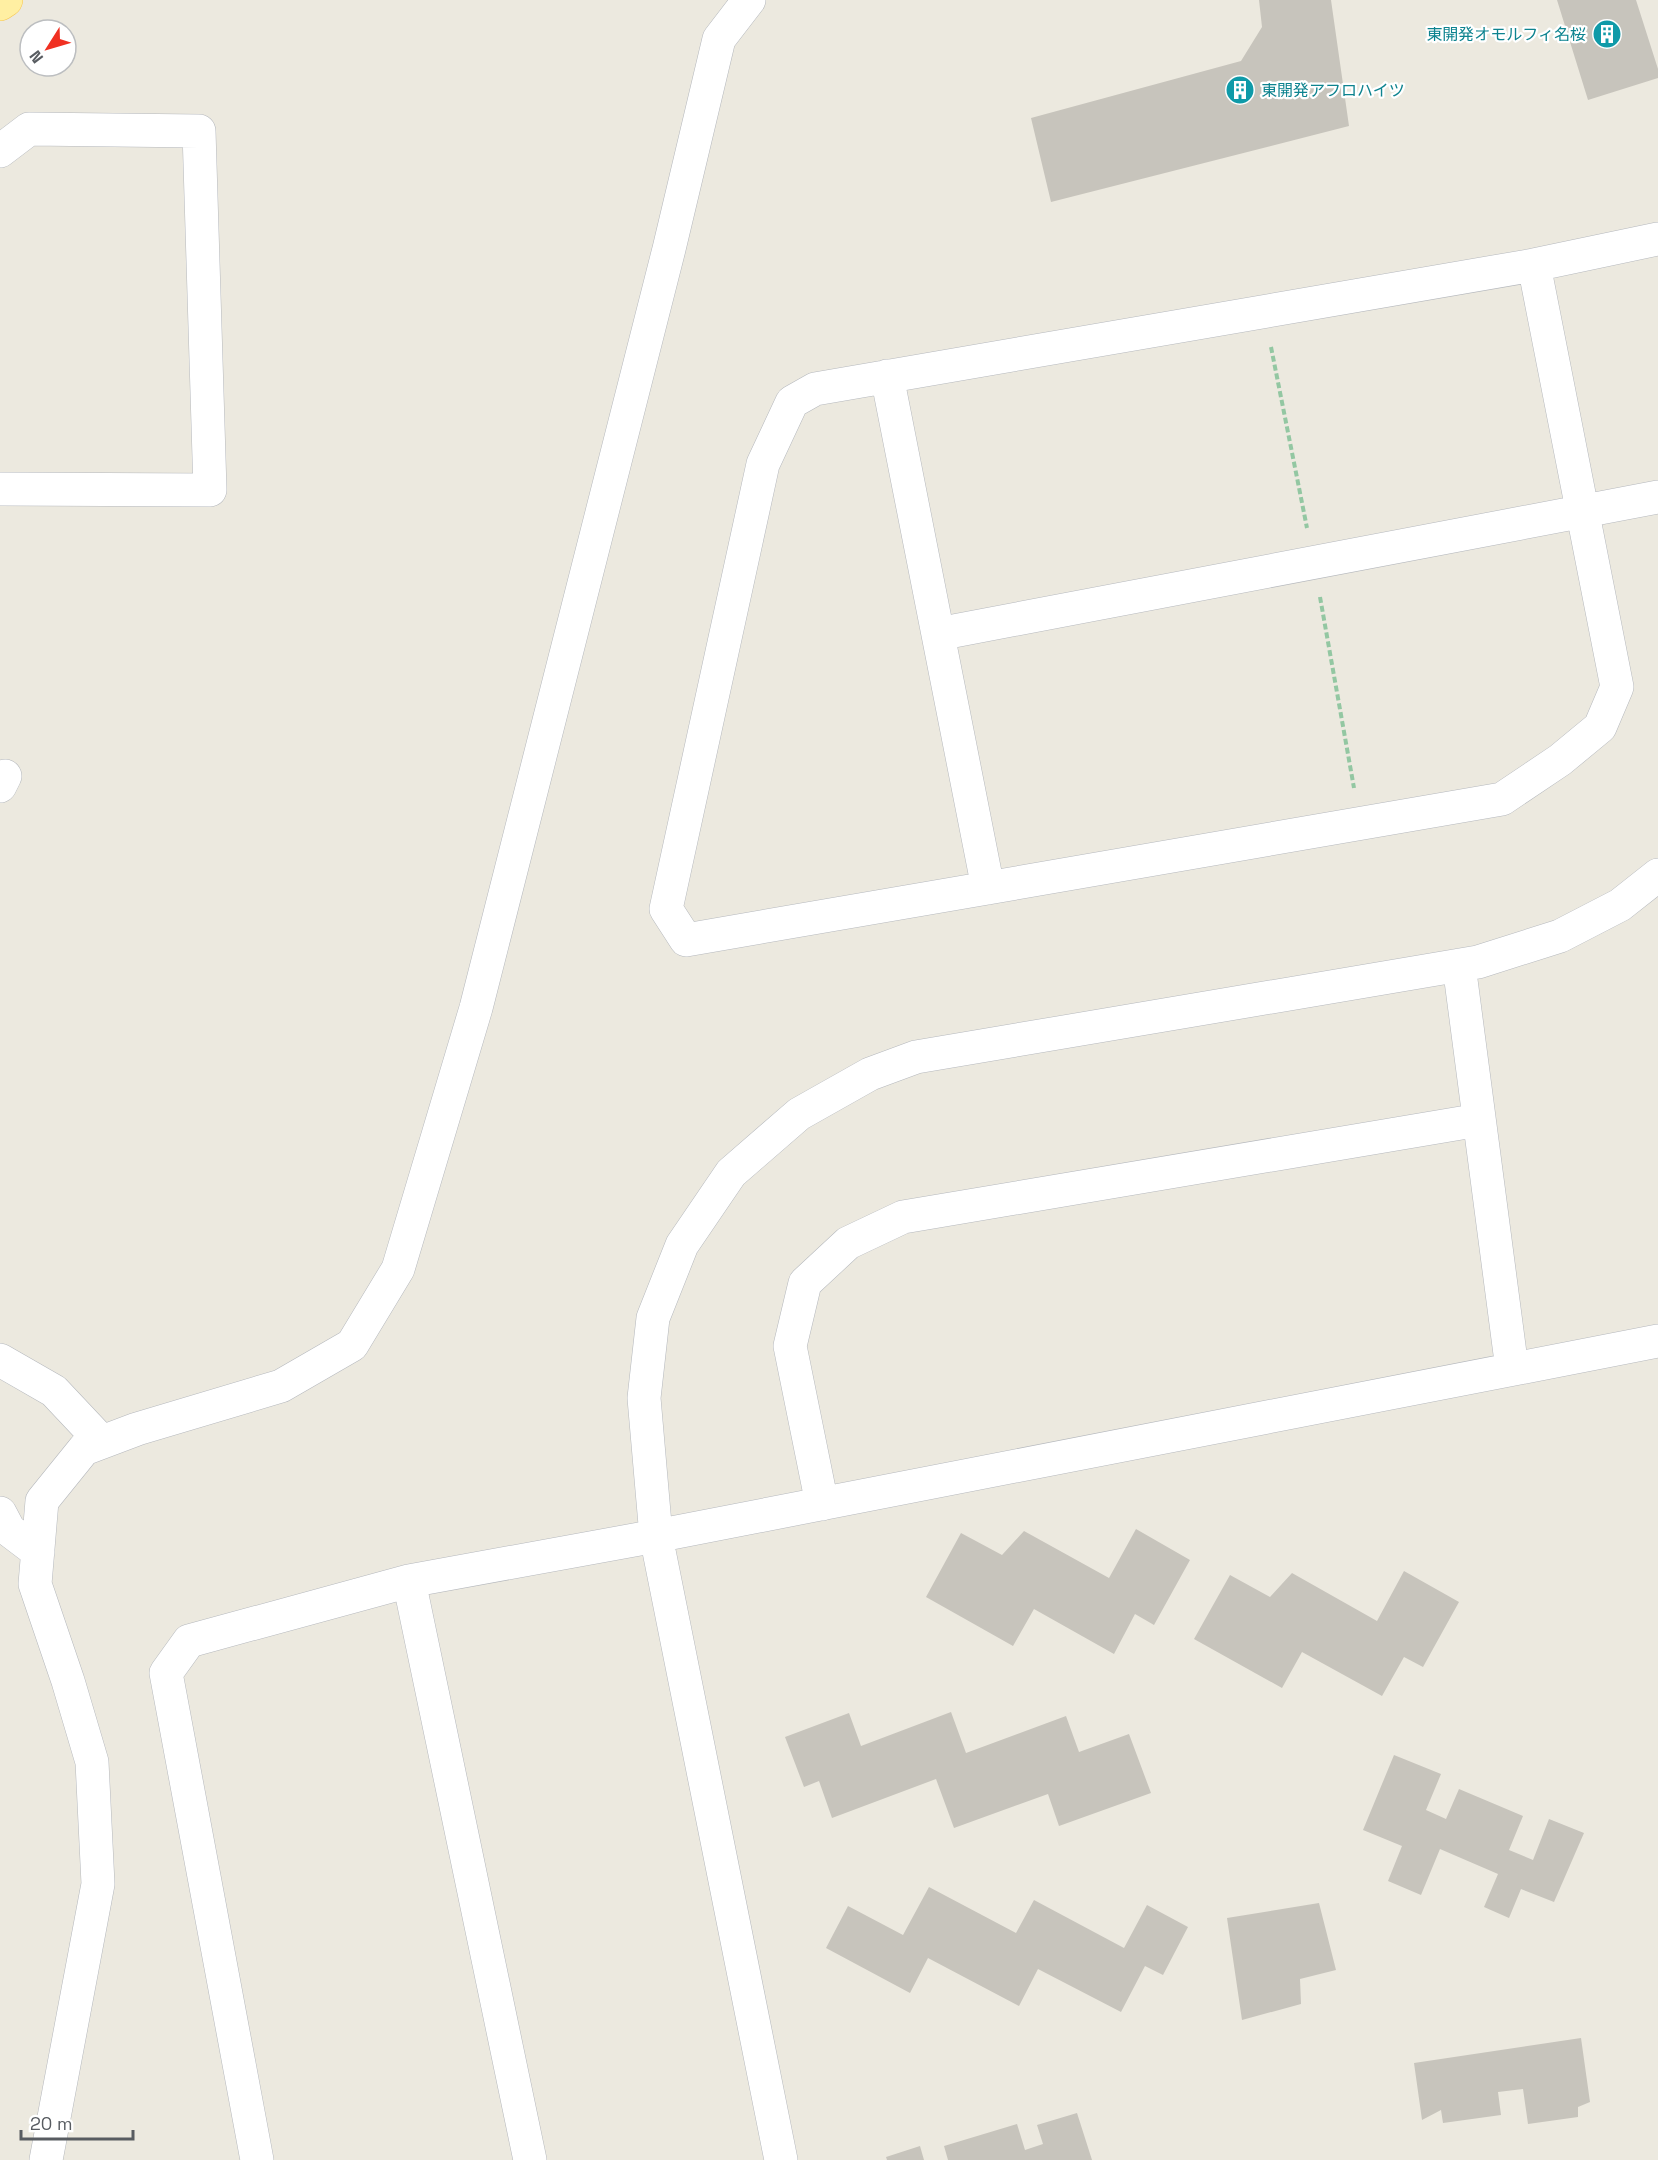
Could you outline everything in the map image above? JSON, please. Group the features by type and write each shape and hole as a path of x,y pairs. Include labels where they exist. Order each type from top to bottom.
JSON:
{"main road":[{"path":"0,4 6,0"}],"street":[{"path":"46,2160 98,1884 92,1762 69,1681 35,1584 42,1501 84,1449 137,1429 281,1386 352,1345 398,1269 476,1008 666,260 719,39 749,0"},
{"path":"0,151 29,129 199,131 210,490 0,489"},
{"path":"1534,265 1617,687 1600,727 1560,760 1502,799 686,940 666,909 763,464 792,402 815,389 1534,265 1658,239"},
{"path":"887,376 988,888"},
{"path":"938,634 1658,497"},
{"path":"781,2160 656,1536 644,1398 653,1318 682,1245 731,1173 799,1114 870,1074 916,1057 1478,962 1560,936 1620,905 1658,875"},
{"path":"1459,965 1512,1369"},
{"path":"822,1504 790,1346 805,1283 848,1243 903,1217 1479,1120"},
{"path":"257,2160 166,1673 189,1641 409,1581 656,1536 1658,1341"},
{"path":"0,1360 54,1391 102,1442"},
{"path":"0,1513 9,1530 38,1552"},
{"path":"409,1581 530,2160"}],"building":[{"name":"東開発アフロハイツ","path":"1259,0 1331,0 1349,126 1051,202 1031,118 1241,61 1262,27"},
{"name":"東開発オモルフィ名桜","path":"1557,0 1636,0 1658,69 1658,78 1588,100"},
{"path":"1136,1529 1190,1560 1154,1625 1135,1614 1114,1654 1034,1609 1013,1646 926,1597 961,1533 1002,1555 1024,1531 1109,1578"},
{"path":"1404,1571 1459,1602 1423,1667 1404,1657 1382,1696 1302,1652 1282,1688 1194,1639 1230,1575 1270,1597 1292,1573 1377,1621"},
{"path":"951,1712 966,1753 1066,1716 1079,1752 1129,1734 1151,1793 1059,1826 1048,1794 954,1828 936,1779 832,1818 819,1781 804,1787 785,1737 849,1713 861,1746"},
{"path":"1394,1755 1441,1774 1426,1810 1446,1819 1459,1789 1523,1816 1509,1850 1533,1860 1549,1819 1584,1833 1554,1902 1521,1889 1509,1918 1484,1907 1498,1874 1440,1849 1421,1895 1388,1881 1402,1846 1363,1830"},
{"path":"929,1887 1016,1933 1034,1900 1124,1948 1147,1905 1188,1927 1163,1975 1145,1966 1121,2012 1038,1969 1019,2006 928,1958 910,1993 826,1948 848,1906 903,1935"},
{"path":"1319,1903 1336,1970 1300,1979 1301,2004 1242,2020 1227,1918"},
{"path":"1581,2038 1590,2102 1578,2107 1578,2117 1528,2124 1523,2089 1498,2092 1501,2115 1443,2123 1441,2110 1422,2120 1414,2063"},
{"path":"1077,2113 1092,2160 948,2160 944,2146 1017,2124 1025,2150 1043,2144 1037,2125"},
{"path":"920,2146 924,2160 887,2160 886,2157"}],"place":[{"name":"東開発オモルフィ名桜","path":"1607,34"},
{"name":"東開発アフロハイツ","path":"1240,90"}]}
